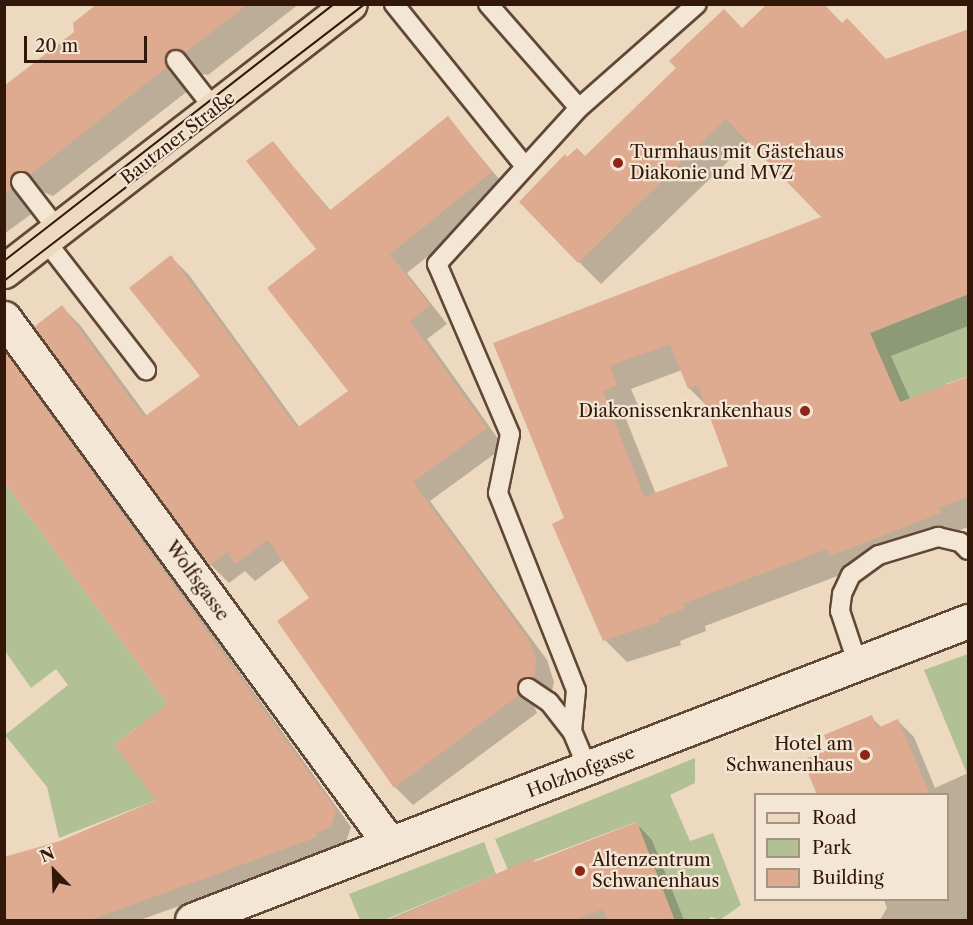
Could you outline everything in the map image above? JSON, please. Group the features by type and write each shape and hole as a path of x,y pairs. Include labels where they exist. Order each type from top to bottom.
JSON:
{"main road":[{"name":"Bautzner Straße","path":"4,272 350,4"}],"street":[{"name":"Wolfsgasse","path":"4,318 390,844"},
{"name":"Holzhofgasse","path":"192,921 969,621"}],"lane":[{"path":"394,4 524,165"},
{"path":"488,4 579,108"},
{"path":"572,730 576,690 498,493 510,434 438,264 524,165 579,108 697,4"},
{"path":"176,60 215,110"},
{"path":"21,182 52,235 146,370"},
{"path":"858,664 840,611 842,594 850,575 879,555 928,539 960,542 969,550"},
{"path":"528,688 549,702 572,730 588,769"}],"green space":[{"path":"968,294 968,376 946,384 953,401 907,420 870,333"},
{"path":"4,482 168,704 200,812 136,728 114,745 161,798 59,838 47,787 5,735 68,685 56,669 31,688 5,651"},
{"path":"968,654 968,776 924,670"},
{"path":"695,758 695,783 670,795 690,841 713,833 741,905 720,920 711,917 708,920 671,920 636,822 508,870 495,839"},
{"path":"484,842 496,874 384,920 360,920 349,894"}],"building":[{"path":"97,4 248,4 185,53 170,51 165,56 167,67 30,175 20,171 14,174 12,189 4,195 4,86 74,32 73,23"},
{"path":"767,4 824,4 842,23 847,18 886,59 969,29 969,294 870,333 900,402 969,376 969,496 939,508 941,513 830,556 827,549 683,604 685,608 658,619 659,622 603,641 552,524 564,518 493,343 821,217 726,119 578,263 519,202 565,154 567,157 577,148 585,156 676,68 669,61 724,9 742,28","holes":["670,344 688,389 698,385 728,466 644,497 603,391 617,385 610,366"]},
{"path":"448,116 492,172 390,254 430,305 410,321 487,428 413,482 529,640 537,663 533,678 524,678 518,682 519,695 394,788 277,621 309,598 268,540 235,564 227,552 209,566 34,327 62,305 144,417 200,376 129,288 171,255 297,428 348,391 267,288 316,249 246,161 273,141 329,211"},
{"path":"4,350 336,810 331,827 316,833 317,837 88,921 4,921 4,857 60,841 156,800 114,745 168,704 4,482"},
{"name":"Hotel am Schwanenhaus","path":"872,715 877,728 898,719 929,793 816,793 803,760 830,749 824,735"},
{"name":"Altenzentrum Schwanenhaus","path":"637,822 675,921 608,921 603,909 573,921 389,921 533,858 534,862"}],"tram line":[{"path":"4,261 334,4"},
{"path":"4,281 365,4"}],"place":[{"name":"Turmhaus mit Gästehaus Diakonie und MVZ","path":"618,163"},
{"name":"Diakonissenkrankenhaus","path":"805,411"},
{"name":"Hotel am Schwanenhaus","path":"865,755"},
{"name":"Altenzentrum Schwanenhaus","path":"580,871"}]}
